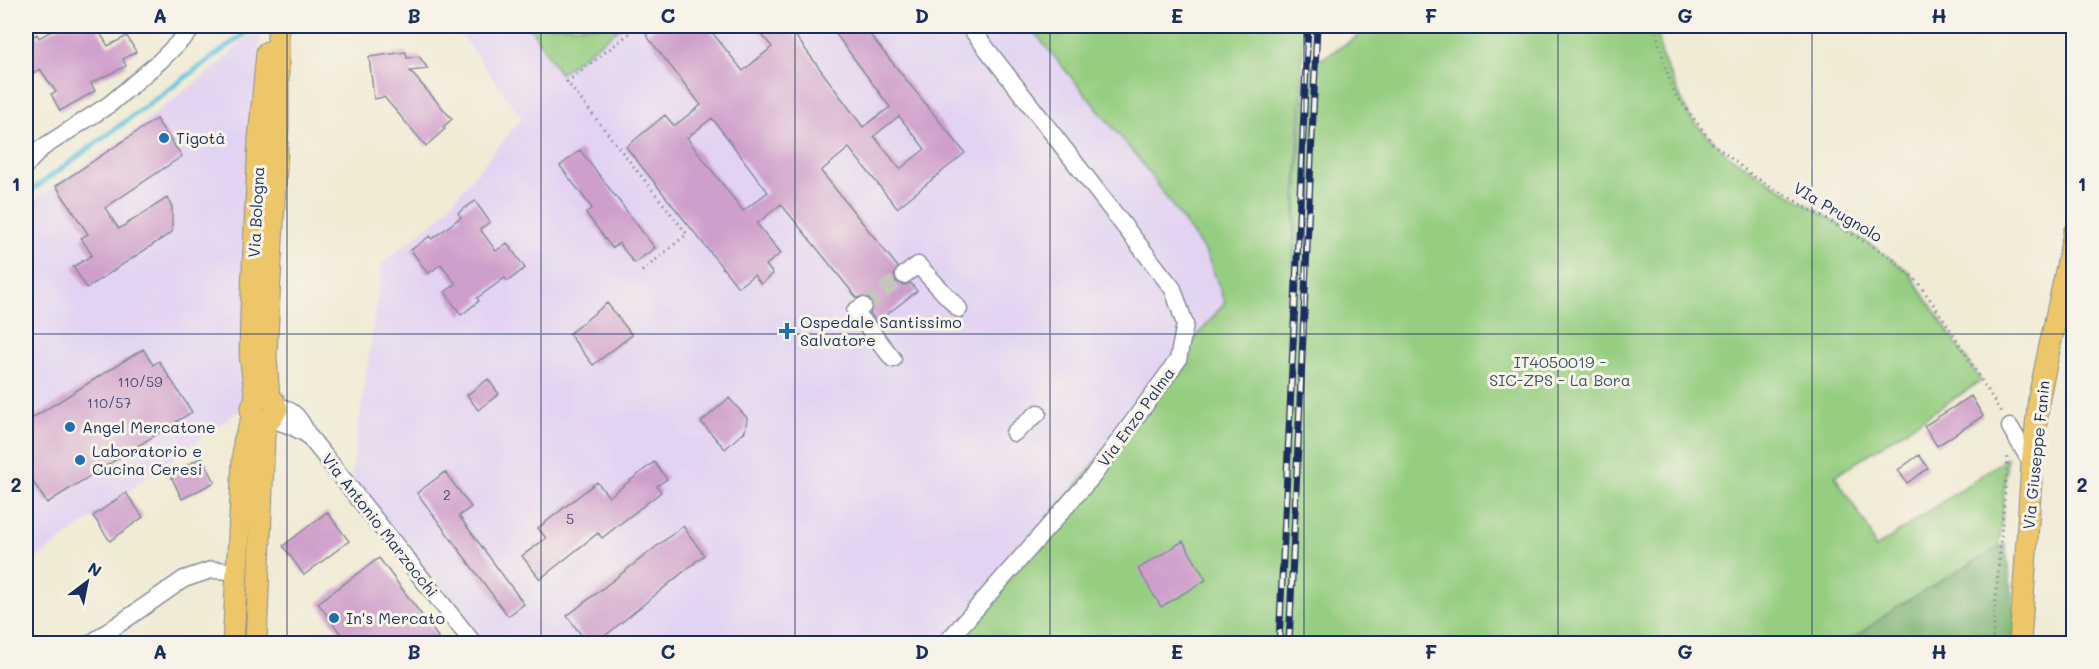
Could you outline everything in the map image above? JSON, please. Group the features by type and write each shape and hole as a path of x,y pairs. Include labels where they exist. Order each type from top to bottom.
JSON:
{"main road":[{"name":"Via Bologna","path":"256,644 266,410 266,356 277,155 276,26"},
{"name":"Via Bologna","path":"266,410 250,355 262,94 266,56 276,26"},
{"name":"Via Giuseppe Fanin","path":"2020,644 2032,464 2039,397 2073,233"},
{"name":"Via Bologna","path":"233,644 244,442 266,410"}],"street":[{"path":"26,165 42,148 110,104 160,61 195,26"},
{"name":"Via Enzo Palma","path":"945,644 1093,476 1178,360 1185,324 1173,289 969,26"},
{"path":"262,94 278,69"},
{"path":"256,216 263,208 267,168 277,155"},
{"path":"904,275 918,265 959,309"},
{"path":"863,306 855,312 893,359"},
{"name":"Via Antonio Marzocchi","path":"266,410 289,409 299,418 308,435 474,644"},
{"path":"1014,433 1038,413"},
{"path":"2010,427 2032,464"},
{"path":"90,644 184,579 211,570 237,570"}],"path":[{"path":"639,26 567,82 687,234 641,272"},
{"name":"VIa Prugnolo","path":"1656,26 1664,63 1675,94 1713,144 1753,176 1889,256 1918,282 1947,324 2010,427"},
{"path":"1992,644 2010,427"}],"shaded area":[{"path":"261,26 243,408 26,565 26,206 122,139 207,74"},
{"name":"Ospedale Santissimo Salvatore","path":"455,26 529,26 560,74 622,26 1029,26 1142,163 1206,253 1225,302 1178,360 1093,476 944,643 474,643 351,480 382,264 440,217 522,118"}],"green space":[{"path":"529,26 622,26 560,74"},
{"name":"IT4050019 - SIC-ZPS - La Bora","path":"1029,26 1304,26 1292,275 1305,69 1375,26 1657,26 1662,57 1690,118 1729,156 1861,238 1908,271 1981,381 1835,476 1870,531 1875,548 2007,458 1991,643 944,644 996,584 1225,302 1206,253 1142,163"},
{"path":"2005,544 2019,643 1845,644 1900,605"}],"building":[{"path":"60,26 96,26 108,46 127,36 136,52 123,59 126,66 91,83 95,91 60,111 51,94 56,92 40,69 26,77 26,40 37,34 39,38"},
{"path":"658,26 707,26 743,71 772,47 755,26 805,26 794,34 863,127 890,107 830,26 863,26 965,153 897,208 849,148 821,171 898,267 894,275 896,282 904,285 911,283 917,291 877,322 870,313 873,306 872,300 863,296 857,298 781,204 757,224 781,253 766,265 773,274 761,284 754,275 738,287 626,147 665,115 674,126 701,105 646,35","holes":["899,116 925,149 900,169 874,136","712,118 768,192 743,211 687,138"]},
{"path":"406,52 407,58 419,56 428,69 410,71 452,119 443,127 445,129 426,146 384,97 374,99 369,57"},
{"path":"156,119 182,156 105,208 119,229 167,198 172,207 172,232 87,288 73,267 92,255 81,238 88,234 56,186"},
{"path":"580,150 655,248 634,263 619,243 612,248 586,213 592,208 560,166"},
{"path":"475,201 490,222 480,229 496,251 507,243 525,268 508,281 505,278 477,298 479,301 461,315 445,292 456,284 441,264 428,274 411,250 430,236 432,239 461,217 458,213"},
{"path":"607,303 632,335 593,365 569,334"},
{"path":"143,349 153,365 159,361 192,412 47,503 26,471 26,422"},
{"path":"488,379 499,394 478,410 467,395"},
{"path":"1971,396 1983,416 1937,446 1924,426"},
{"path":"729,398 747,418 745,431 725,449 701,422"},
{"path":"1919,455 1928,468 1907,483 1898,470"},
{"path":"202,457 215,482 182,499 170,474"},
{"path":"654,462 667,479 657,486 661,492 602,538 598,533 540,579 522,556 546,538 538,528 597,482 609,497"},
{"path":"445,472 471,507 459,516 524,604 508,616 417,493"},
{"path":"126,493 143,517 110,541 93,516"},
{"path":"327,512 349,541 304,575 283,546"},
{"path":"683,526 704,555 595,644 588,644 567,616"},
{"path":"1183,541 1206,580 1161,607 1138,569"},
{"path":"379,558 438,637 430,644 348,644 318,603"}],"waterway":[{"path":"35,188 255,26"}],"tunnel":[{"path":"863,306 904,275"}],"railway":[{"path":"1279,644 1308,26"},
{"path":"1289,644 1317,26"}],"place":[{"name":"Tigotà","path":"164,138"},
{"name":"Ospedale Santissimo Salvatore","path":"787,331"},
{"name":"Angel Mercatone","path":"70,427"},
{"name":"Laboratorio e Cucina Ceresi","path":"80,460"},
{"name":"In's Mercato","path":"334,618"}]}
